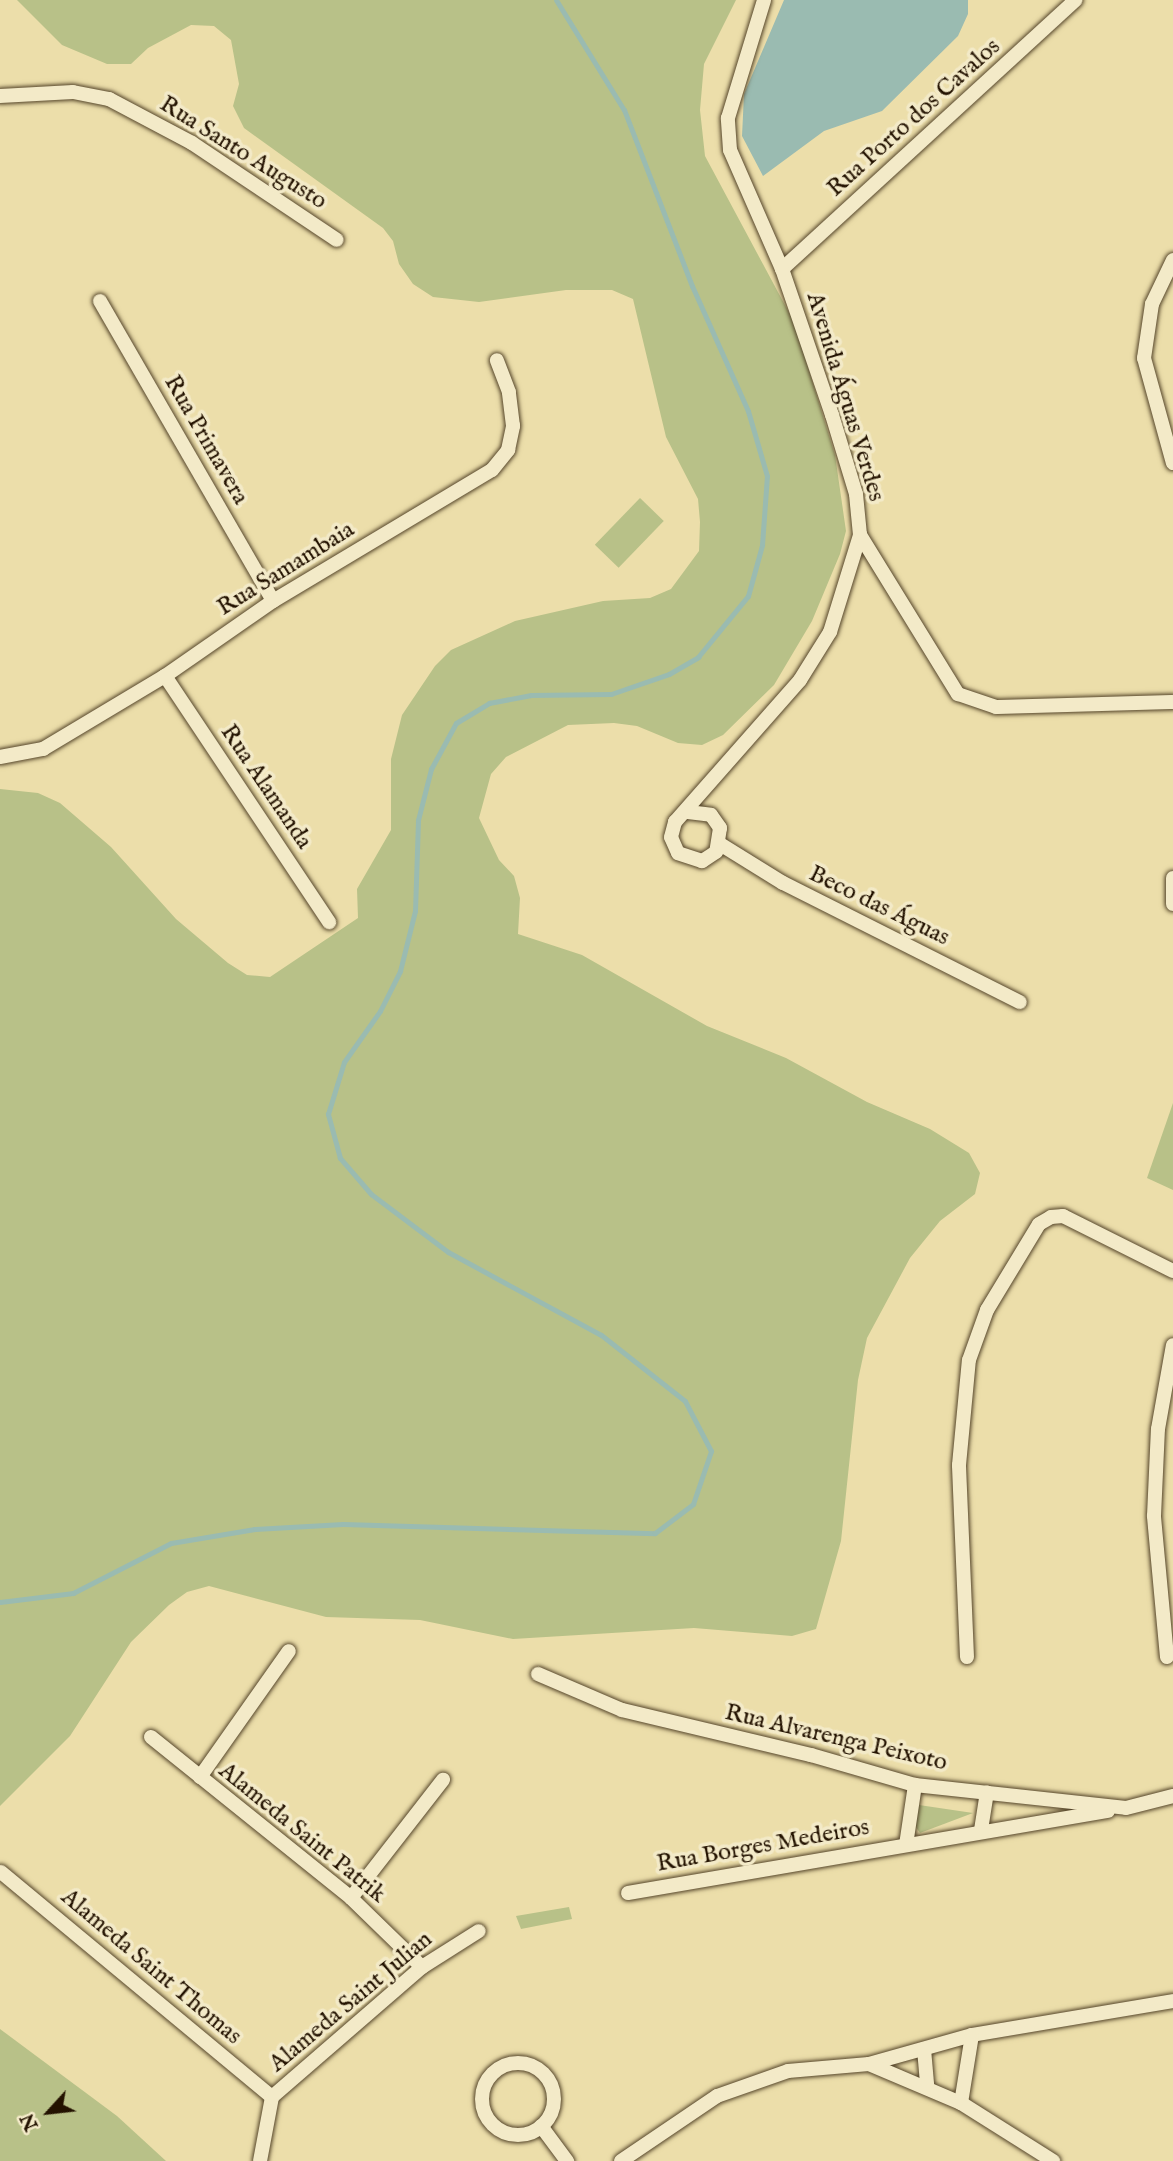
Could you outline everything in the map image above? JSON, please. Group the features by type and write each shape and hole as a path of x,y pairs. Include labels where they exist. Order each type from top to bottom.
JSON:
{"street":[{"name":"Avenida Águas Verdes","path":"720,844 702,861 678,853 672,829 800,680 830,632 860,535 856,494 782,269 730,150 729,118 764,0"},
{"name":"Rua Porto dos Cavalos","path":"782,269 1076,0"},
{"name":"Rua Santo Augusto","path":"0,96 73,92 109,99 192,143 337,240"},
{"path":"1173,260 1152,304 1144,358 1173,463"},
{"name":"Rua Primavera","path":"100,301 273,601"},
{"name":"Rua Samambaia","path":"0,757 43,749 165,676 273,601 492,470 508,450 513,426 509,392 497,360"},
{"path":"860,535 958,694 996,707 1173,702"},
{"name":"Rua Alamanda","path":"165,676 329,922"},
{"path":"688,812 711,815 720,828 720,844"},
{"name":"Beco das Águas","path":"720,844 783,883 1020,1002"},
{"path":"1173,878 1173,904"},
{"path":"967,1657 959,1465 970,1360 987,1310 1039,1224 1051,1217 1063,1216 1173,1271"},
{"path":"1167,1657 1154,1516 1158,1429 1173,1345"},
{"path":"200,1777 289,1651"},
{"name":"Rua Alvarenga Peixoto","path":"538,1674 622,1710 811,1755 915,1785 1126,1808 1173,1796"},
{"name":"Alameda Saint Patrik","path":"151,1737 351,1898 422,1967"},
{"path":"351,1898 443,1780"},
{"name":"Rua Borges Medeiros","path":"906,1845 915,1785"},
{"path":"981,1830 986,1792"},
{"name":"Rua Borges Medeiros","path":"628,1893 981,1830 1126,1808"},
{"name":"Alameda Saint Thomas","path":"1,1872 272,2097"},
{"name":"Alameda Saint Julian","path":"260,2161 272,2097 422,1967 479,1931"},
{"path":"621,2161 717,2095 788,2071 869,2064 972,2035 1173,2001"},
{"path":"961,2103 972,2035"},
{"path":"924,2049 927,2087"},
{"path":"514,2063 542,2072 554,2100 541,2126 523,2134 494,2125 482,2098 495,2071 514,2063"},
{"path":"869,2064 961,2103 1053,2161"},
{"path":"541,2126 567,2161"}],"green space":[{"path":"17,0 736,0 704,64 700,110 705,156 794,322 835,455 846,531 840,554 812,621 774,685 723,735 702,745 678,743 637,726 614,723 568,725 506,757 491,774 479,818 499,860 514,876 520,898 518,934 582,955 707,1026 786,1058 867,1102 930,1129 969,1153 980,1173 975,1194 940,1221 910,1258 867,1338 858,1380 841,1541 816,1629 792,1636 694,1628 513,1639 420,1620 326,1617 209,1586 187,1592 169,1605 131,1642 70,1736 0,1806 0,789 38,793 60,803 111,847 176,919 228,963 247,975 270,977 358,918 357,889 391,830 391,759 402,715 435,666 451,650 515,621 603,601 650,598 671,589 699,551 700,522 698,499 666,437 633,299 612,290 566,290 479,302 433,297 413,284 399,264 393,241 383,228 244,128 233,106 239,84 231,40 214,26 191,25 148,48 131,64 107,64 62,45"},
{"path":"640,498 664,521 619,568 595,545"},
{"path":"1173,1103 1173,1190 1147,1178"},
{"path":"919,1805 973,1813 920,1833 913,1823"},
{"path":"569,1907 572,1919 521,1929 516,1916"},
{"path":"0,2029 117,2116 166,2161 0,2161"}],"water":[{"path":"784,0 968,0 968,14 958,36 882,111 824,131 763,176 742,136 744,94"}],"waterway":[{"path":"0,1602 73,1593 171,1543 255,1529 343,1524 655,1533 693,1504 711,1451 685,1401 601,1335 448,1252 371,1194 340,1158 328,1114 344,1062 380,1011 400,971 415,911 418,820 431,769 456,723 489,703 531,695 611,694 669,674 698,657 748,596 762,545 767,476 748,411 692,286 624,110 556,0"}]}
